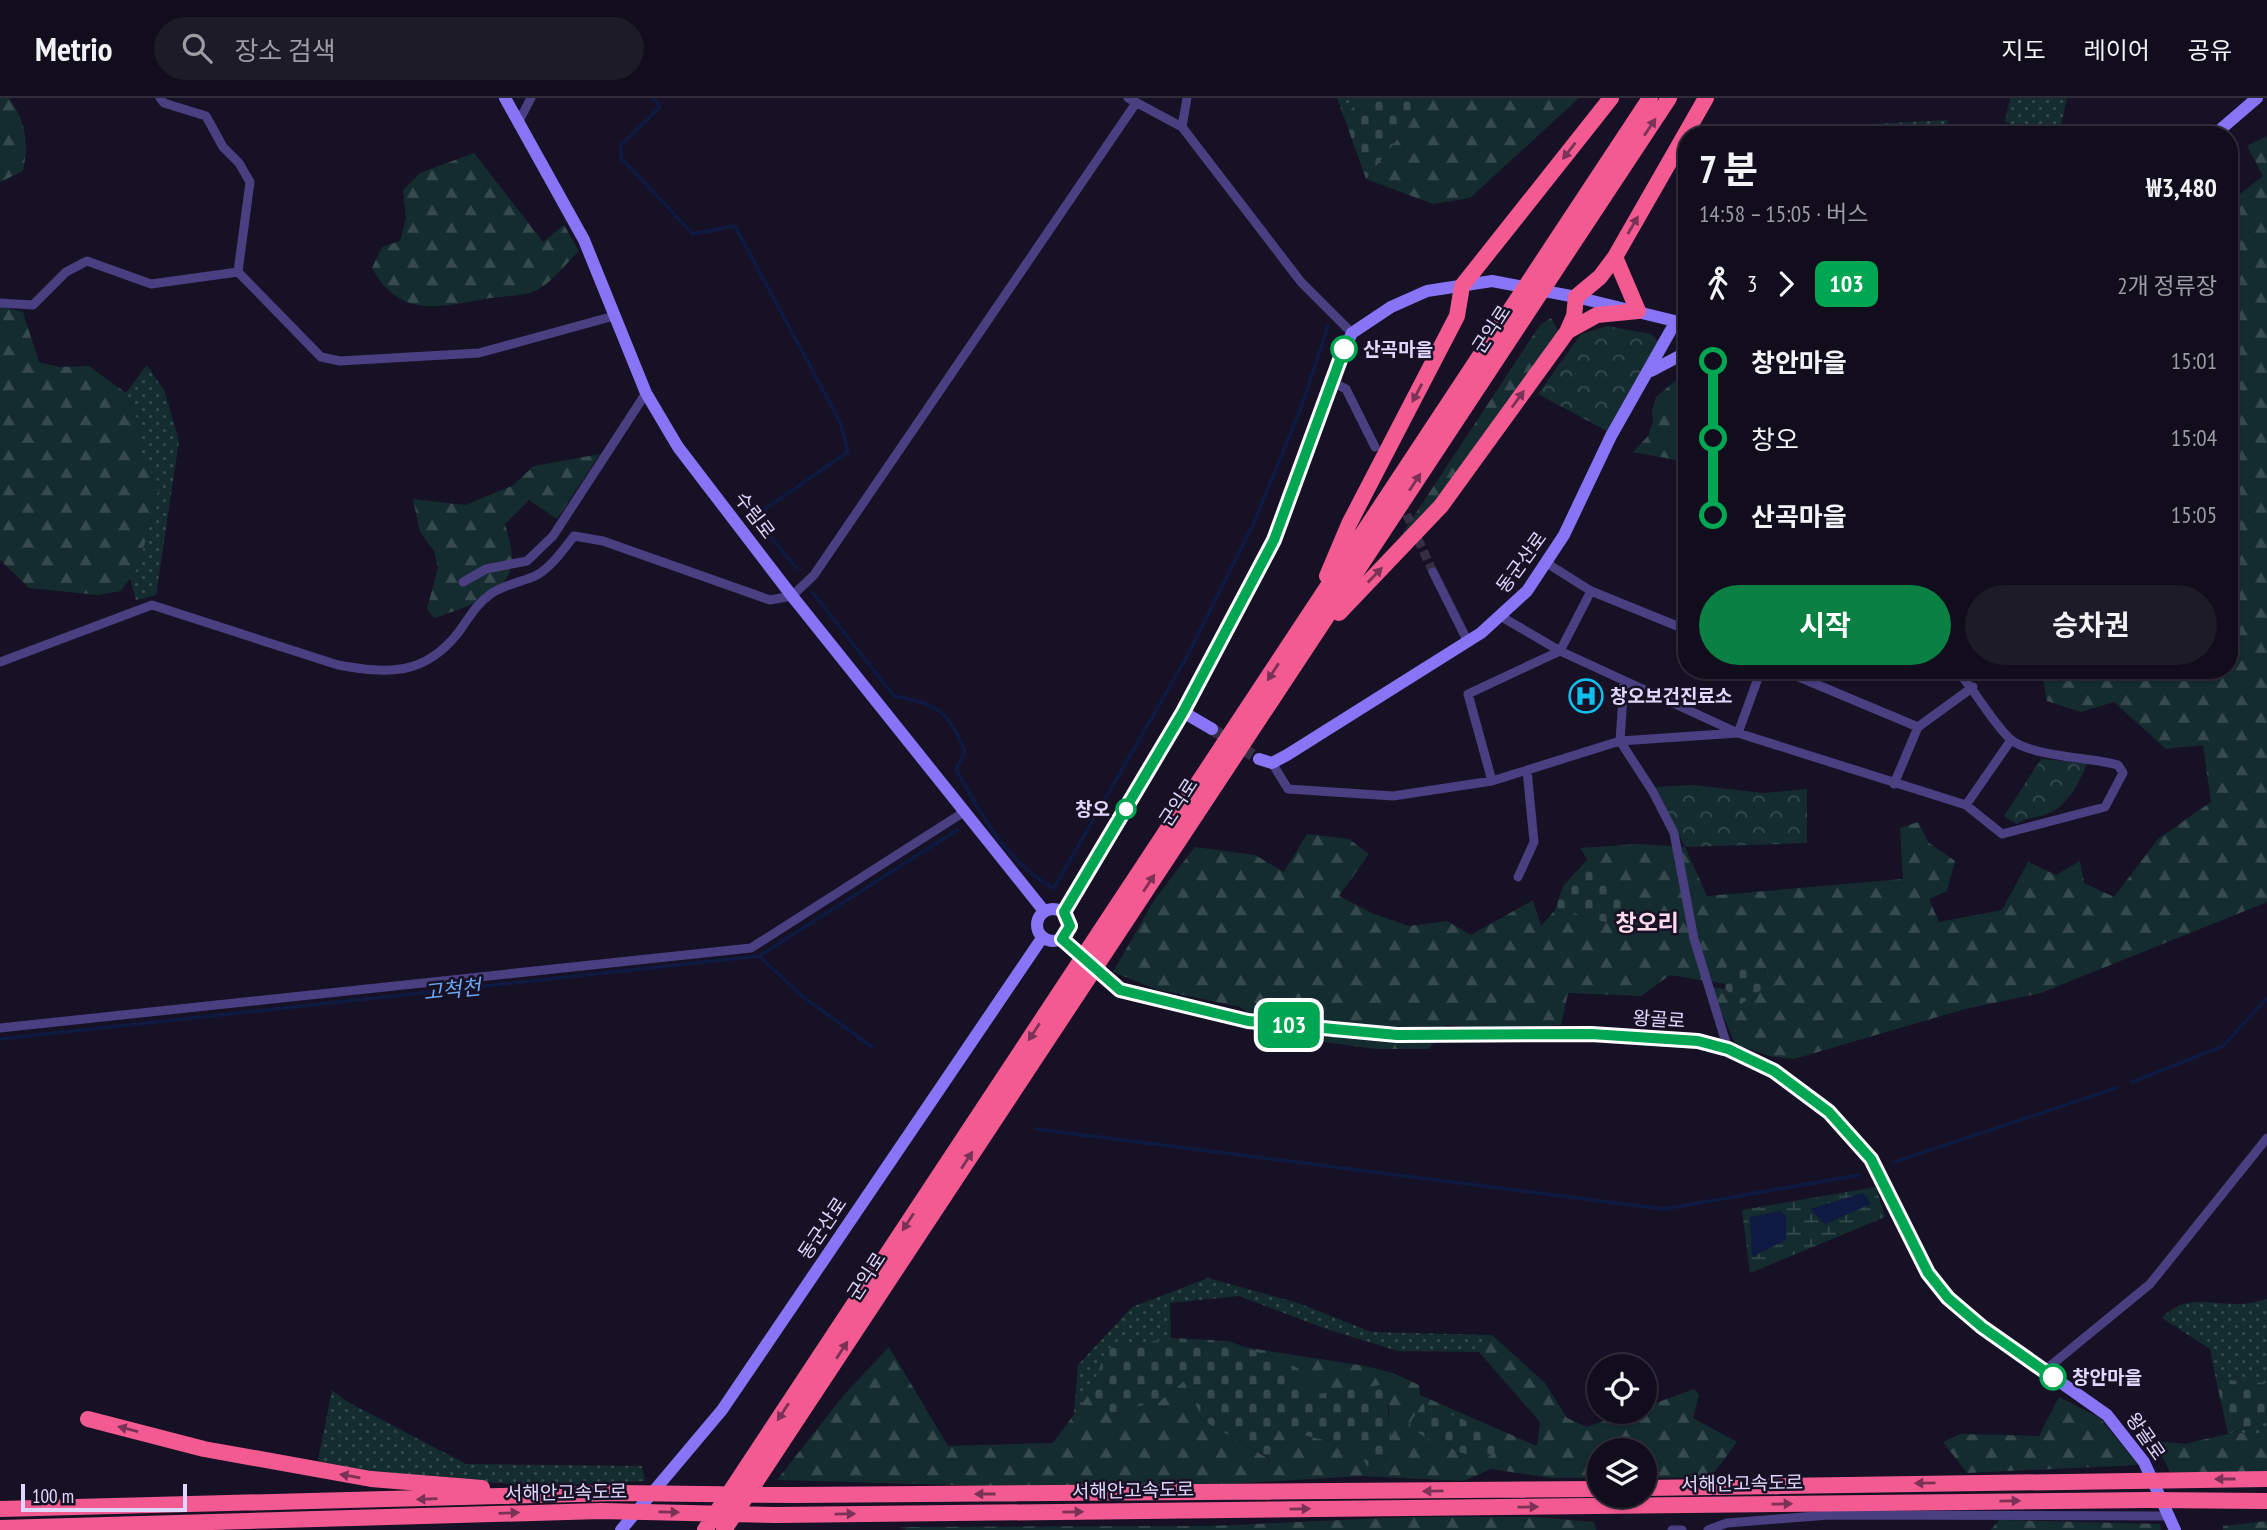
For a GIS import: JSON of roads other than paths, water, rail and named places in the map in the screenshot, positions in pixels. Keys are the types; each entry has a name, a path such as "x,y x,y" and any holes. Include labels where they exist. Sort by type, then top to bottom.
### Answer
{"highway":[{"path":"1310,615 1349,524 1457,316 1462,286 1611,98"},
{"name":"군익로","path":"1105,936 1311,642 1550,263 1650,98"},
{"name":"군익로","path":"1550,263 1669,98"},
{"path":"1690,126 1706,98"},
{"path":"1311,642 1441,506 1567,332 1574,316 1576,297 1600,277 1615,257 1678,147"},
{"path":"1567,332 1597,315 1638,312 1615,257"},
{"name":"군익로","path":"724,1530 1310,615 1522,306"},
{"name":"군익로","path":"705,1530 1077,979"},
{"path":"88,1419 204,1449 371,1479 565,1495"},
{"name":"서해안고속도로","path":"1657,1488 2267,1479"},
{"name":"서해안고속도로","path":"0,1509 618,1493 793,1495 1587,1489"},
{"name":"서해안고속도로","path":"0,1528 601,1511 777,1515 2149,1500 2267,1501"}],"street":[{"path":"160,98 164,103 206,116 223,146 239,163 250,182 238,272"},
{"name":"수림로","path":"505,98 584,240 646,393 678,447 792,596 1044,911"},
{"path":"519,121 531,98"},
{"path":"1182,127 1187,98"},
{"path":"2224,126 2257,98"},
{"path":"0,662 152,606 338,665 368,671 406,668 428,663 458,632 470,612 494,592 539,574 573,536 603,541 771,600 792,596 814,575 1132,100 1182,127 1301,282 1352,333"},
{"path":"0,303 33,305 66,272 87,261 151,284 238,272"},
{"path":"238,272 321,357 340,361 479,353 614,316"},
{"path":"1064,912 1183,712 1274,540 1324,408 1330,381 1352,333 1391,307 1427,291 1492,281 1576,297 1678,321"},
{"name":"동군산로","path":"1266,761 1468,642 1502,617 1527,591 1564,535 1611,436 1678,327"},
{"path":"1648,373 1678,357"},
{"path":"1330,381 1346,389 1375,447"},
{"path":"463,582 486,569 527,561 553,536 646,393"},
{"path":"527,561 539,574"},
{"path":"1545,562 1591,591 1678,626"},
{"path":"1433,572 1468,642"},
{"path":"1492,781 1468,694 1560,651 1591,591"},
{"path":"1502,617 1560,651 1738,733 1966,805 2002,834 2105,807 2123,773 2118,765 2048,754 2011,740 1965,679"},
{"path":"1738,733 1758,679"},
{"path":"1803,679 1918,727"},
{"path":"1624,681 1620,741 1653,792 1674,832 1693,939 1728,1049"},
{"path":"1894,784 1918,727 1973,687"},
{"path":"1183,712 1212,729"},
{"path":"1266,761 1287,789 1392,796 1492,781 1620,741 1738,733"},
{"path":"1966,805 2011,740"},
{"path":"1518,877 1534,842 1527,771"},
{"path":"0,1028 751,948 964,813"},
{"path":"1054,908 1064,912 1070,926 1062,939 1052,942 1042,938 1037,924 1044,911 1054,908"},
{"name":"동군산로","path":"621,1530 722,1410 1042,938"},
{"name":"왕골로","path":"1062,939 1120,990 1248,1021 1397,1035 1591,1034 1698,1041 1728,1049 1774,1071 1829,1112 1871,1159 1928,1273 1948,1298 1982,1327 2107,1415 2144,1462 2175,1530"},
{"path":"2045,1371 2150,1284 2267,1138"},
{"path":"1708,1530 1727,1523 1829,1515 2169,1516"},
{"path":"1672,1530 1682,1530"}],"water":[{"path":"1863,1193 1871,1204 1825,1224 1810,1209"},
{"path":"1780,1211 1786,1217 1786,1240 1752,1257 1750,1217"}],"waterway":[{"path":"653,98 660,107 621,145 621,158 693,234 735,226 840,422 848,452 765,509 766,531 796,568"},
{"path":"813,593 894,696 931,706 946,718 965,752 956,769 985,820 1023,866 1054,888 1185,660 1253,525 1301,408 1328,326"},
{"path":"759,956 957,830"},
{"name":"고척천","path":"0,1039 759,956 802,996 872,1047"},
{"path":"2132,1082 2223,1046 2267,998"},
{"path":"1894,1162 2116,1088"},
{"path":"1036,1129 1664,1209 1859,1175"}],"tunnel":[{"path":"1401,502 1433,572"},
{"path":"1212,729 1259,759"}],"place":[{"name":"산곡마을","path":"1344,349"},
{"name":"창오보건진료소","path":"1586,696"},
{"name":"창오","path":"1126,809"},
{"name":"창안마을","path":"2053,1377"}],"district":[{"name":"창오리","path":"1647,923"}]}
